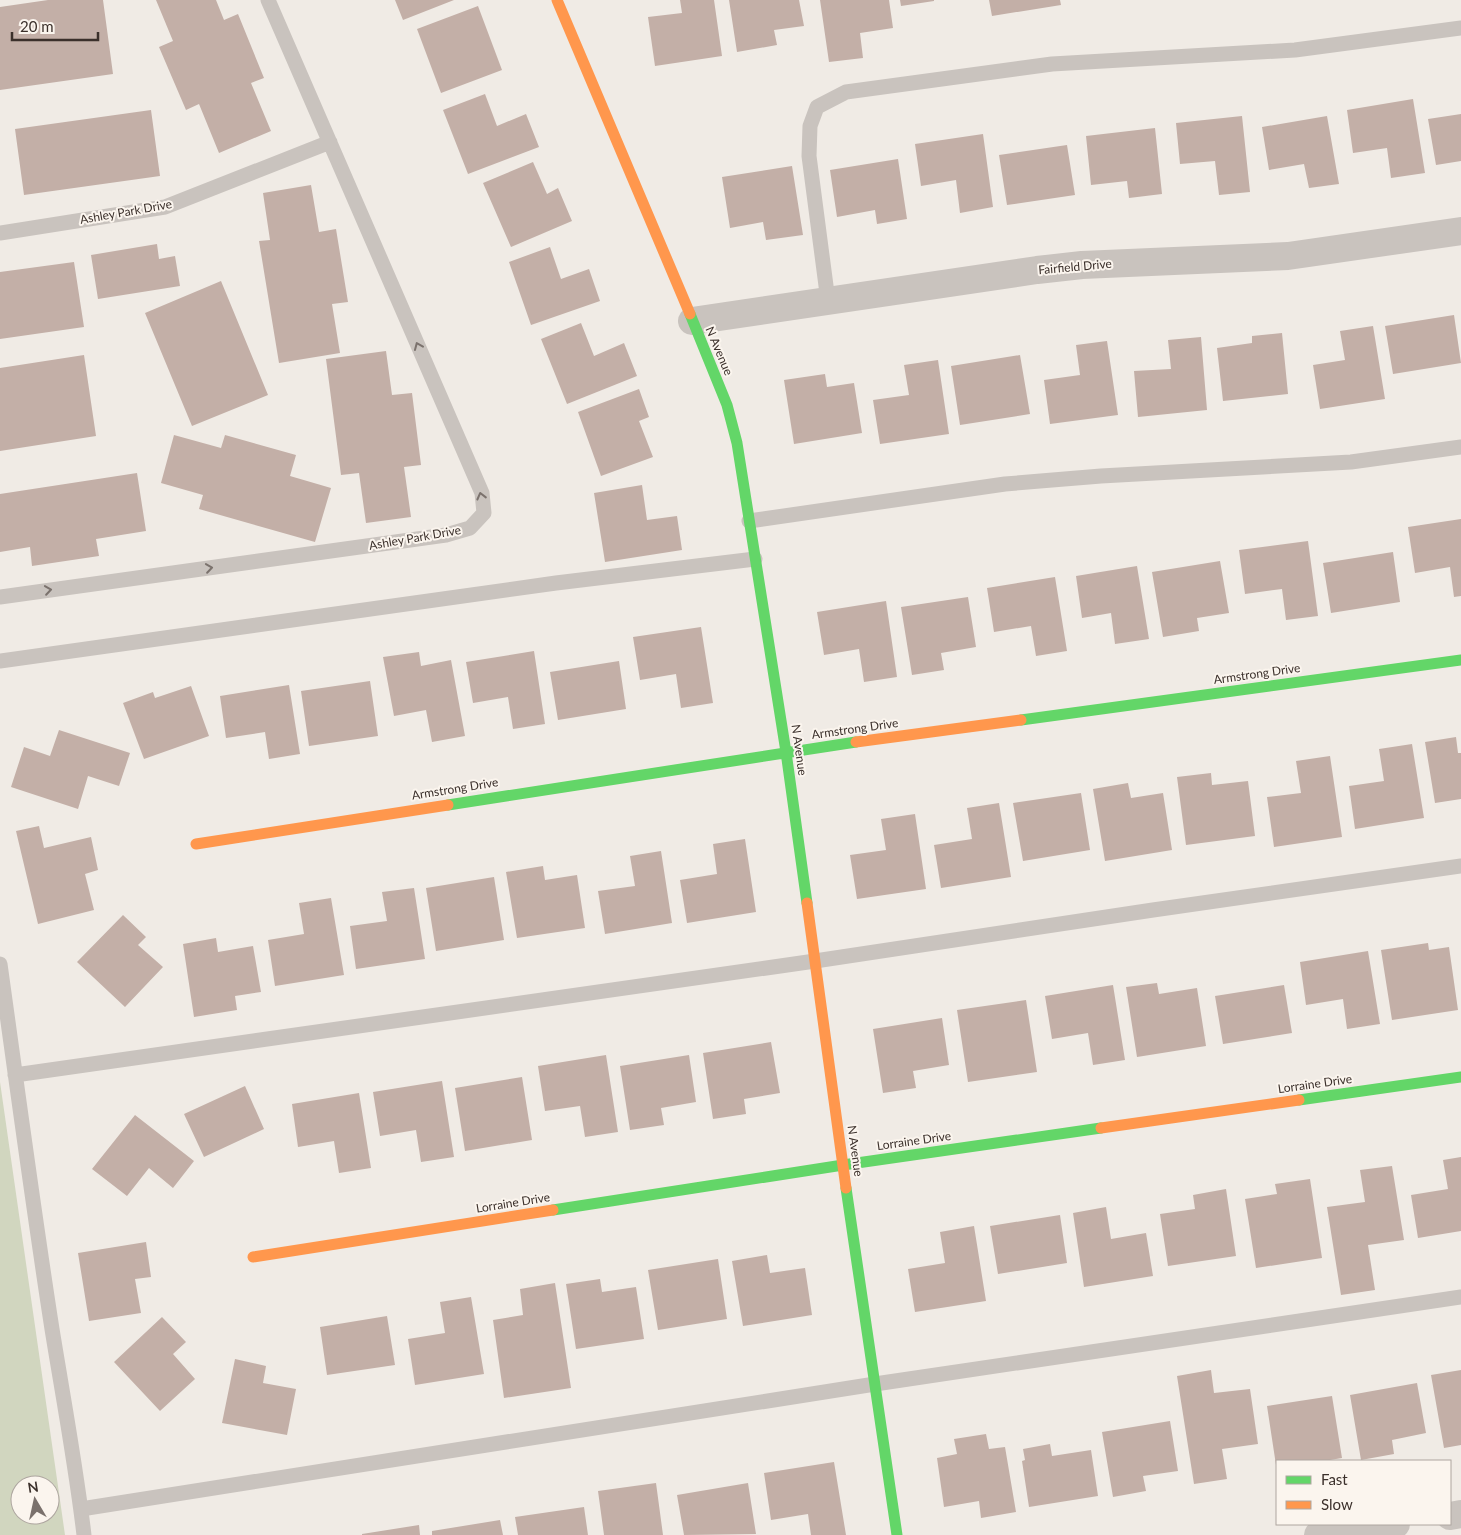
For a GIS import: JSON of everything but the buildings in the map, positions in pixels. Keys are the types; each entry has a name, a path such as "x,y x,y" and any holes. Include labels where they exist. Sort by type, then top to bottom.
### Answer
{"street":[{"name":"N Avenue","path":"557,0 727,405 737,443 786,752 843,1166 897,1535"},
{"name":"Fairfield Drive","path":"692,321 1082,265 1288,256 1461,232"},
{"name":"Armstrong Drive","path":"196,844 786,752 1461,660"},
{"name":"Lorraine Drive","path":"253,1257 843,1166 1461,1077"},
{"path":"1318,1535 1389,1525"}],"lane":[{"name":"Ashley Park Drive","path":"0,597 446,535 470,528 484,513 482,493 268,0"},
{"path":"828,300 809,156 810,126 817,106 846,92 1052,64 1295,50 1461,28"},
{"name":"Ashley Park Drive","path":"0,233 165,207 330,142"},
{"path":"749,521 1005,484 1101,476 1351,462 1461,447"},
{"path":"0,661 546,585 755,559"},
{"path":"15,1075 815,961 1461,866"},
{"path":"0,964 52,1330 84,1535"},
{"path":"81,1509 875,1384 1461,1297"}],"green space":[{"path":"0,1082 56,1475 10,1475 10,1525 60,1525 60,1500 65,1535 0,1535"}],"traffic: fast":[{"path":"690,314 727,405 737,443 786,752 807,903"},
{"path":"1021,720 1461,660"},
{"path":"448,805 856,742"},
{"path":"1299,1100 1461,1077"},
{"path":"553,1210 843,1165 1101,1128"},
{"path":"846,1188 897,1535"}],"traffic: slow":[{"path":"557,0 690,314"},
{"path":"856,742 1021,720"},
{"path":"196,844 448,805"},
{"path":"807,903 846,1188"},
{"path":"1101,1128 1299,1100"},
{"path":"253,1257 553,1210"}]}
